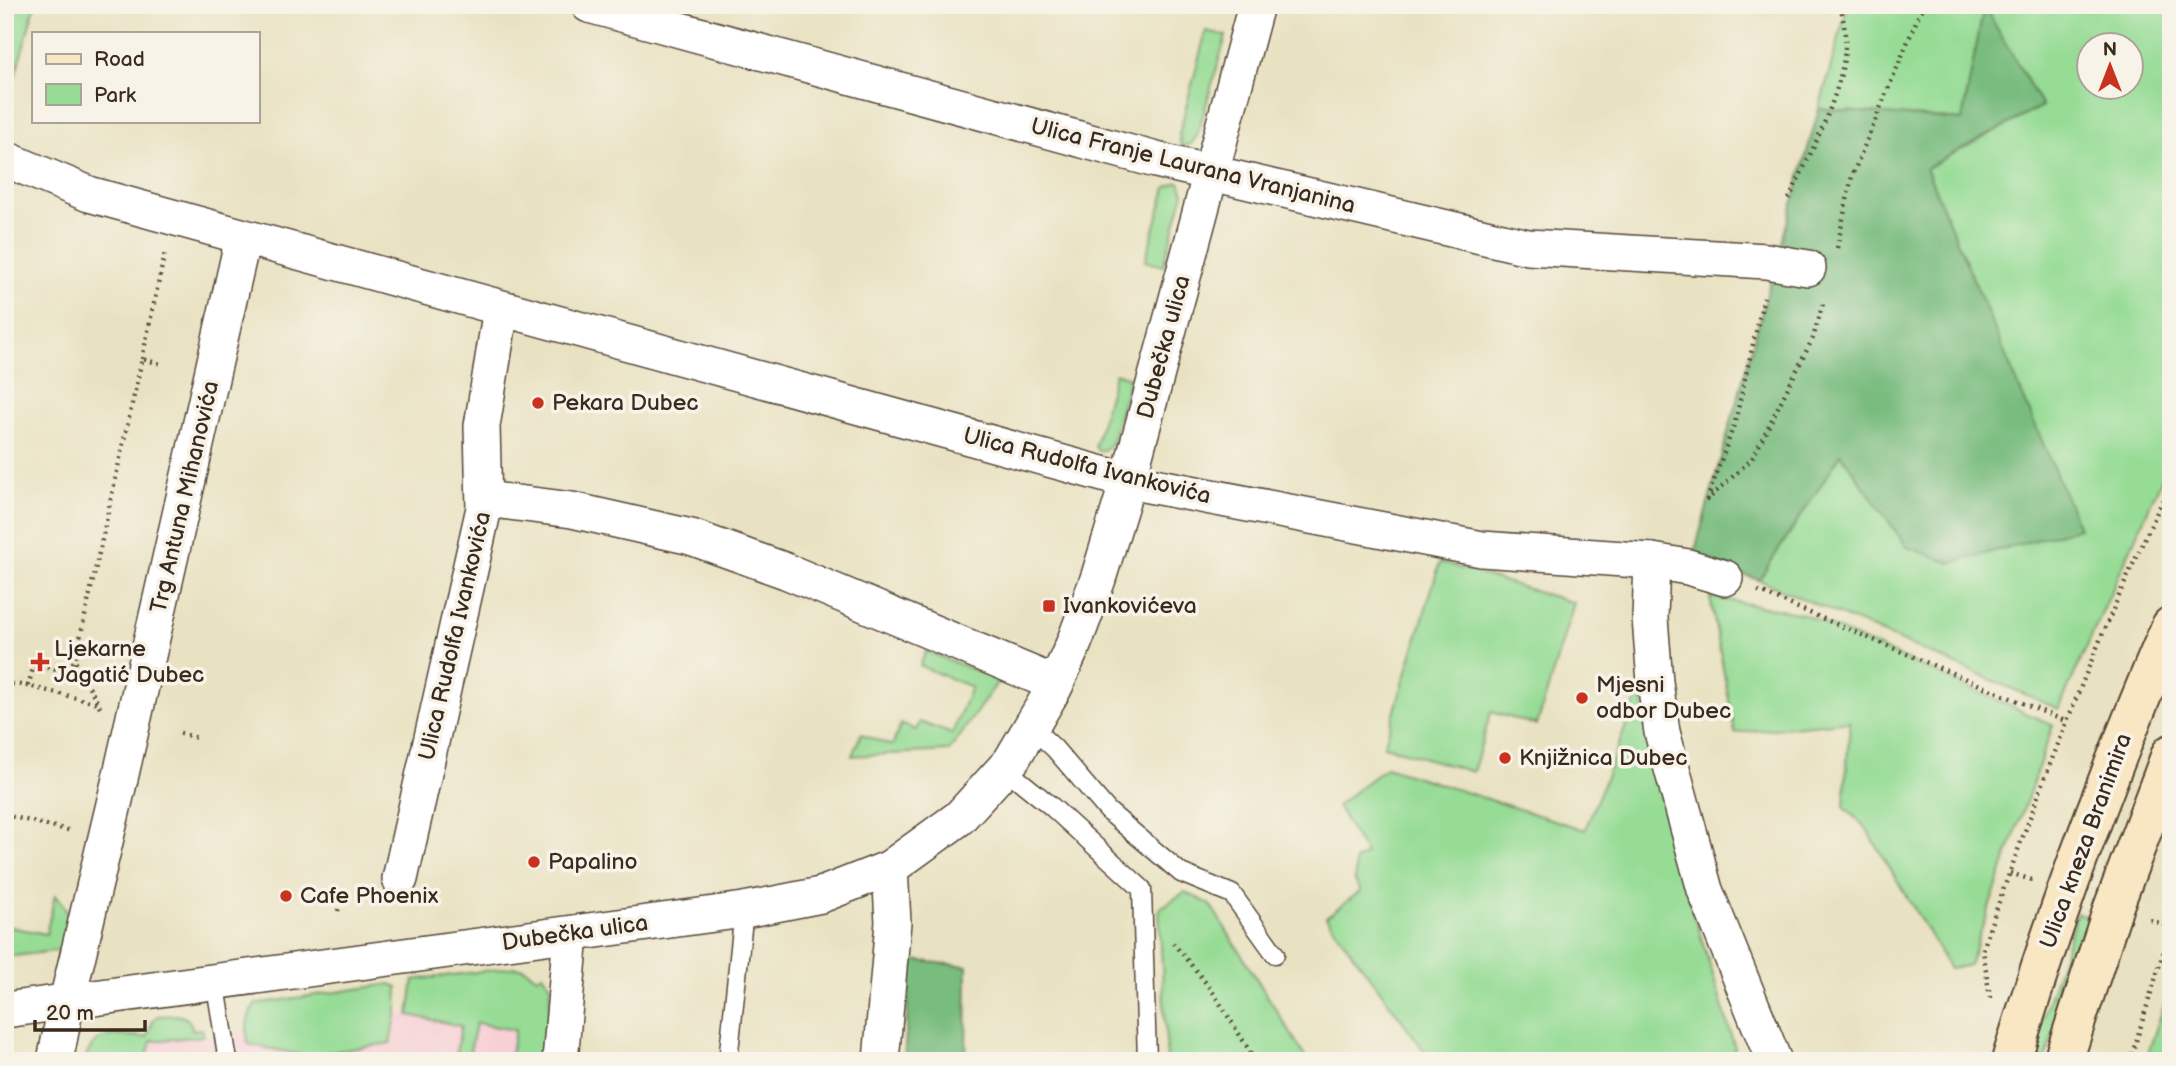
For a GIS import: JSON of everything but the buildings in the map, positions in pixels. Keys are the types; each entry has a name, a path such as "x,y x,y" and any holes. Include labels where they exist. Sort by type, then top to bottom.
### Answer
{"street":[{"name":"Ulica Franje Laurana Vranjanina","path":"589,5 1211,174 1528,247 1773,262 1808,268"},
{"name":"Dubečka ulica","path":"5,1010 744,910 821,895 890,868 959,818 1004,768 1031,727 1056,684 1098,579 1128,481 1256,5"},
{"name":"Ulica Rudolfa Ivankovića","path":"5,164 10,161 89,194 243,238 1128,481 1482,549 1652,561 1688,567 1725,578"},
{"name":"Trg Antuna Mihanovića","path":"55,1061 243,238"},
{"name":"Ulica Rudolfa Ivankovića","path":"400,879 485,499 482,426 501,309"},
{"path":"485,499 572,510 691,537 786,570 1056,684"},
{"path":"1652,561 1650,618 1662,732 1705,890 1774,1061"},
{"name":"Ulica kneza Branimira","path":"2011,1061 2043,958 2078,860 2128,727 2171,626"},
{"path":"2063,1061 2113,908 2171,754"},
{"path":"881,1061 893,922 890,868"},
{"path":"560,1061 571,934"}],"lane":[{"path":"1031,727 1054,748 1108,811 1181,873 1233,894 1275,954"},
{"path":"1004,768 1051,806 1142,889 1147,1061"},
{"path":"728,1061 744,910"},
{"path":"215,980 228,1061"}],"path":[{"path":"1789,199 1821,132 1841,74 1846,39 1840,5"},
{"path":"5,683 98,703 75,661 165,251"},
{"path":"1706,501 1735,422 1773,262"},
{"path":"142,359 161,363"},
{"path":"1983,950 2066,721 2171,483"},
{"path":"1725,578 2066,721"},
{"path":"28,686 34,665 61,671 75,661"},
{"path":"180,733 197,738"},
{"path":"5,815 106,839"},
{"path":"338,911 341,900"},
{"path":"2130,1061 2171,928 2152,920"},
{"path":"1143,924 1171,941 1211,989 1256,1061"}],"shaded area":[{"path":"397,1012 461,1026 469,1055 476,1023 515,1030 510,1061 146,1061 151,1041 246,1032 249,1044 306,1056 390,1043"}],"green space":[{"path":"5,5 35,5 5,113"},
{"path":"1848,5 2171,5 2171,458 2059,709 1759,580 1841,454 1907,547 1951,563 2078,528 1926,168 2042,106 1984,7 1962,120 1819,109"},
{"path":"1984,6 2042,106 1926,168 2079,528 1951,563 1907,547 1841,454 1759,580 1693,557 1819,109 1962,120"},
{"path":"1206,31 1226,36 1197,136 1191,144 1181,146 1179,134"},
{"path":"1180,182 1184,193 1163,266 1145,261 1166,188"},
{"path":"1115,373 1130,378 1111,444 1098,451 1095,446"},
{"path":"1440,562 1574,603 1537,725 1491,712 1473,772 1384,746"},
{"path":"1710,597 1803,614 2053,725 1969,965 1950,969 1866,828 1844,807 1850,721 1735,733"},
{"path":"926,651 999,680 949,751 852,756 861,734 892,746 901,724 916,730 920,722 952,734 971,687 920,666"},
{"path":"1640,690 1668,828 1735,1048 1729,1061 1432,1061 1326,917 1361,891 1355,881 1355,861 1366,854 1337,806 1386,767 1585,830"},
{"path":"1185,892 1210,904 1308,1061 1167,1061 1159,909"},
{"path":"55,895 71,921 62,950 5,957 5,926 46,934"},
{"path":"2077,913 2090,917 2045,1061 2029,1061"},
{"path":"911,960 967,966 966,1061 904,1061"},
{"path":"524,968 537,977 542,974 551,985 545,1052 538,1061 510,1061 515,1030 476,1023 469,1056 456,1053 461,1026 409,1015 414,980"},
{"path":"390,984 398,987 397,1012 390,1043 306,1056 248,1044 250,1013 256,1004"},
{"path":"2171,985 2171,1060 2147,1056"},
{"path":"177,1015 188,1020 193,1030 202,1029 203,1036 151,1041 146,1061 84,1061 89,1050 102,1038 117,1035 147,1037 157,1016"}],"place":[{"name":"Pekara Dubec","path":"538,403"},
{"name":"Ivankovićeva","path":"1049,606"},
{"name":"Ljekarne Jagatić Dubec","path":"40,662"},
{"name":"Mjesni odbor Dubec","path":"1582,698"},
{"name":"Knjižnica Dubec","path":"1505,758"},
{"name":"Papalino","path":"534,862"},
{"name":"Cafe Phoenix","path":"286,896"}]}
